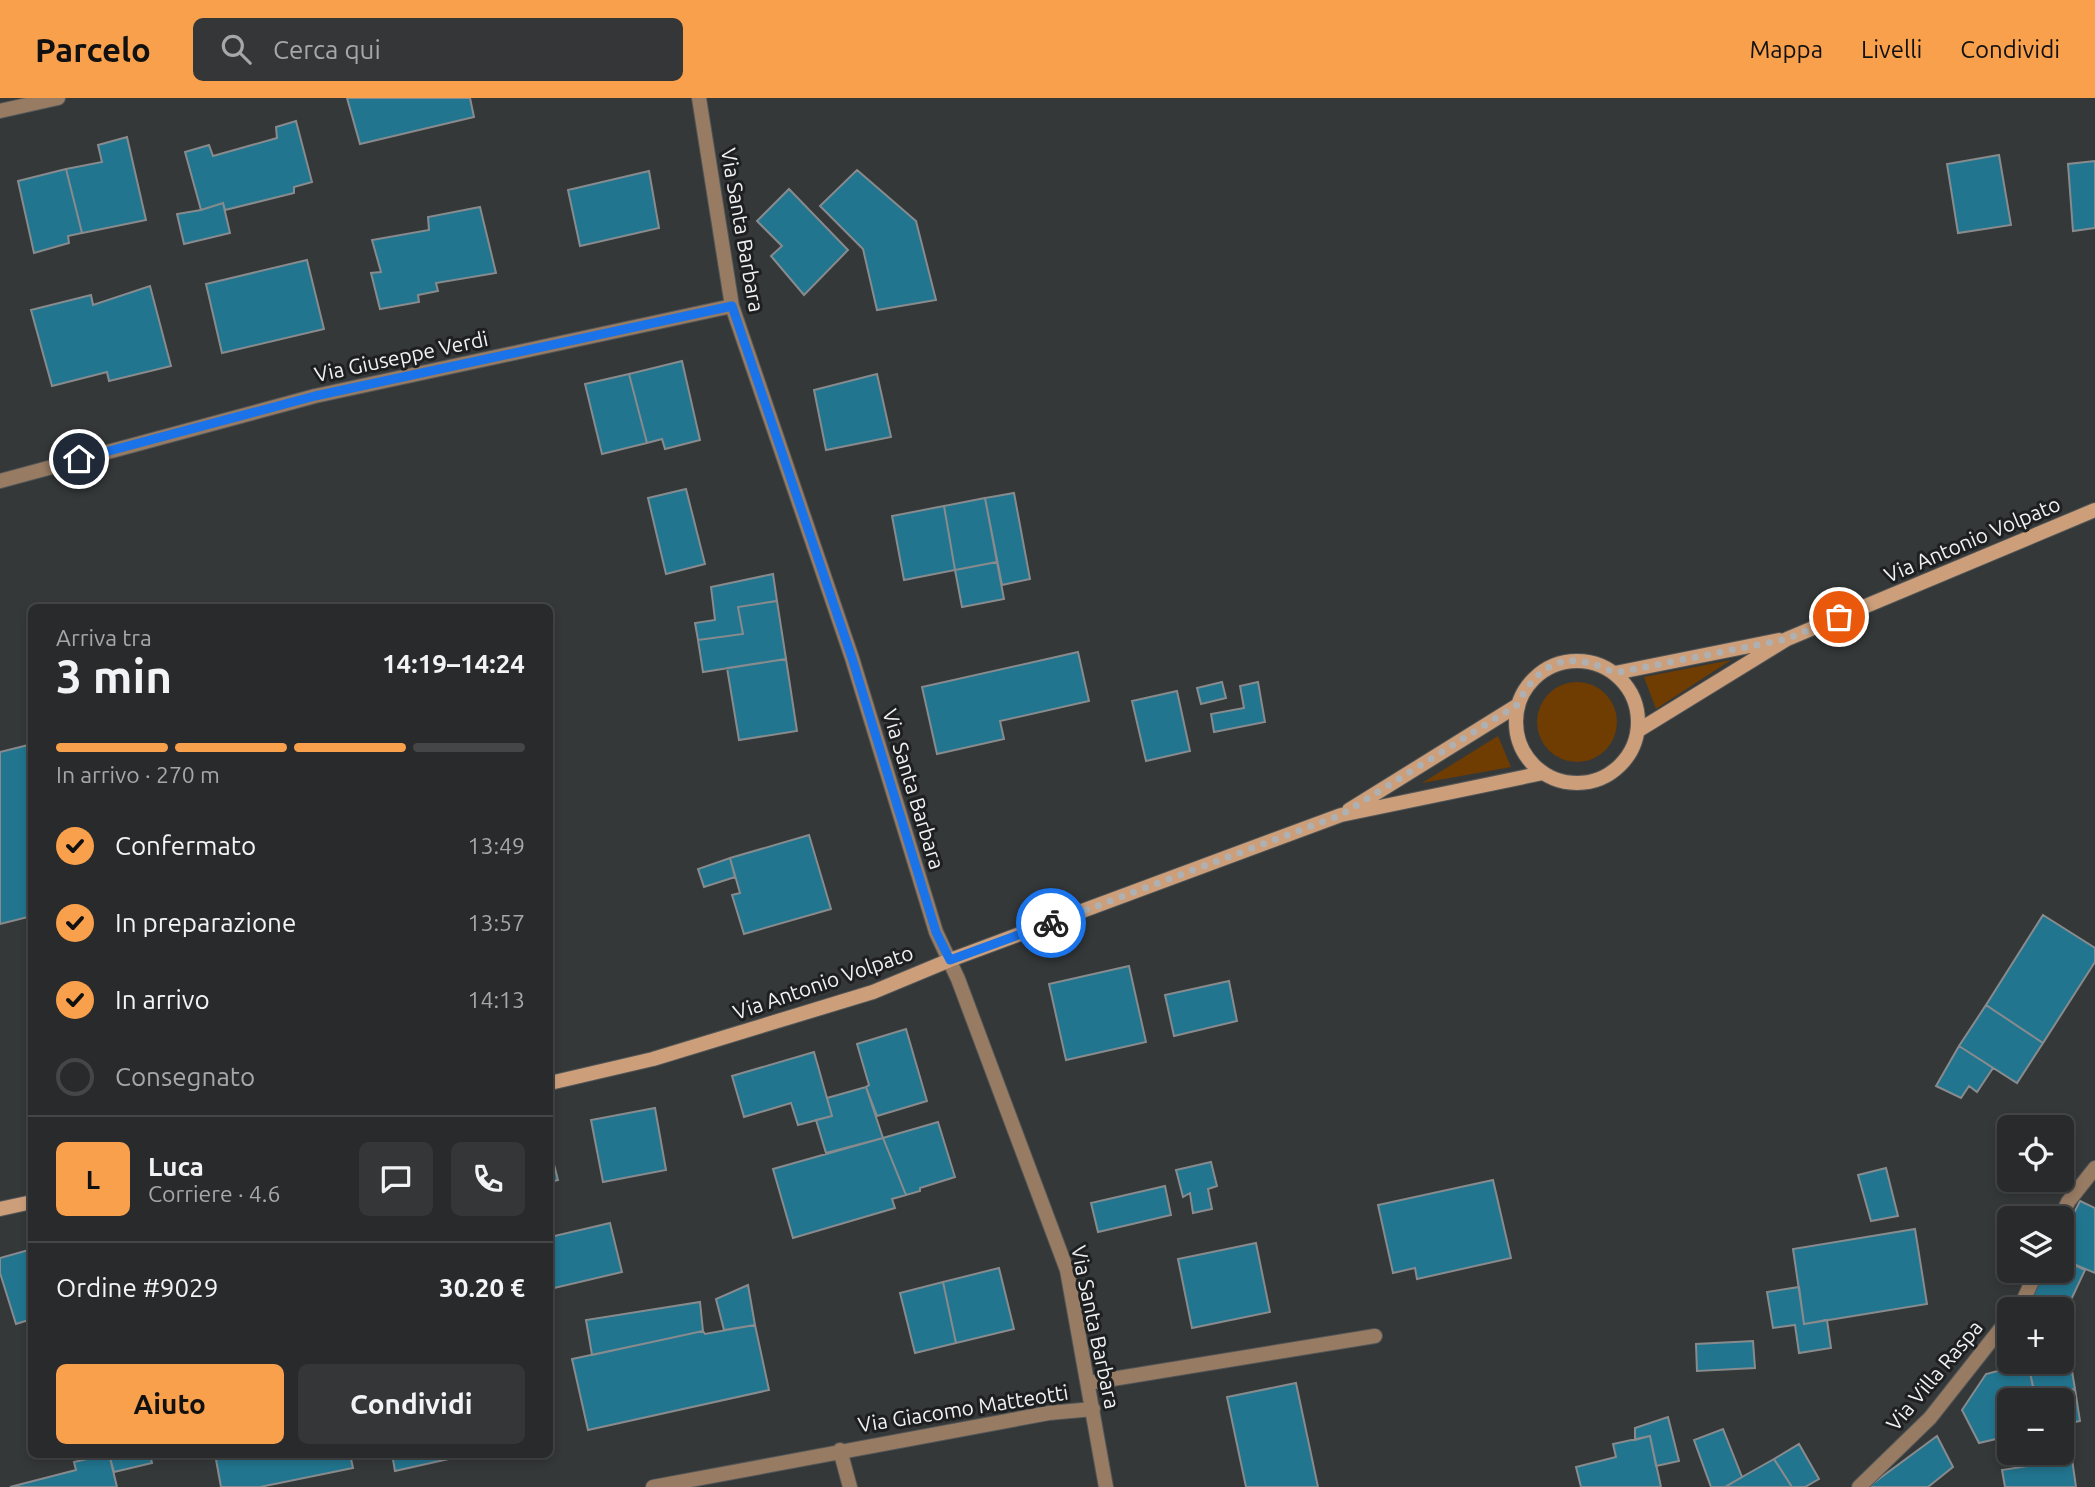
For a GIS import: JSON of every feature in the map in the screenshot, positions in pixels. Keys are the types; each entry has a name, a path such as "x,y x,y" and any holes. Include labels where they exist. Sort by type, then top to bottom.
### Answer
{"street":[{"path":"0,111 58,98"},
{"name":"Via Santa Barbara","path":"699,98 732,306 852,658 936,932 950,960 1067,1270 1106,1487"},
{"name":"Via Giuseppe Verdi","path":"0,481 315,396 732,306"},
{"name":"Via Antonio Volpato","path":"1639,730 1787,639 2095,510"},
{"name":"Via Antonio Volpato","path":"1615,673 1787,639"},
{"path":"1570,660 1594,662 1615,673 1630,689 1638,709 1639,730 1632,750 1620,767 1602,778 1582,783 1562,782 1543,773 1528,760 1519,743 1516,724 1517,705 1529,684 1547,668 1570,660"},
{"name":"Via Antonio Volpato","path":"1341,815 1517,705"},
{"name":"Via Antonio Volpato","path":"553,1082 653,1059 873,992 950,960 1341,815 1543,773"},
{"path":"2066,1206 2095,1168"},
{"path":"0,1209 28,1203"},
{"name":"Via Villa Raspa","path":"1859,1487 1930,1418 1997,1333"},
{"path":"1088,1383 1375,1336"},
{"name":"Via Giacomo Matteotti","path":"653,1487 840,1450 1049,1413 1093,1409"},
{"name":"Via Giacomo Matteotti","path":"840,1450 850,1487"}],"shaded area":[{"path":"1731,660 1656,709 1644,677"},
{"path":"1577,682 1592,685 1605,694 1614,707 1617,722 1614,737 1605,750 1592,759 1577,762 1562,759 1549,750 1540,737 1537,722 1540,707 1549,694 1562,685"},
{"path":"1498,736 1511,767 1422,783"}],"building":[{"path":"347,98 470,98 474,117 360,144"},
{"path":"296,121 312,182 294,187 294,193 225,210 223,203 201,210 185,152 209,145 213,156 277,138 276,127"},
{"path":"127,137 146,220 82,233 66,169 102,162 98,145"},
{"path":"1999,155 2011,225 1958,233 1947,164"},
{"path":"2095,161 2095,228 2073,231 2068,164"},
{"path":"66,169 82,233 68,236 69,243 34,253 18,181"},
{"path":"857,170 916,221 936,300 877,310 863,249 820,206"},
{"path":"649,171 659,228 580,246 568,190"},
{"path":"789,189 848,250 804,295 771,256 782,246 757,221"},
{"path":"223,203 230,233 184,244 177,214"},
{"path":"480,207 496,273 436,283 438,291 418,295 419,302 380,309 371,273 381,272 372,240 429,230 428,217"},
{"path":"307,260 324,329 222,353 206,284"},
{"path":"150,286 171,366 109,381 107,372 52,386 31,310 91,295 93,305"},
{"path":"682,361 700,440 665,449 662,439 647,443 629,374"},
{"path":"629,374 647,443 602,454 585,384"},
{"path":"877,374 891,437 826,450 814,390"},
{"path":"686,489 705,564 666,574 648,498"},
{"path":"1014,493 1030,579 1002,585 985,498"},
{"path":"985,498 997,562 955,570 944,506"},
{"path":"944,506 955,570 904,580 892,516"},
{"path":"997,562 1004,599 962,607 955,570"},
{"path":"773,574 777,601 738,607 743,634 698,640 695,623 715,620 711,587"},
{"path":"777,601 786,659 703,672 698,640 743,634 738,607"},
{"path":"1078,652 1089,701 1000,721 1004,739 937,754 922,687"},
{"path":"786,659 797,731 739,740 727,668"},
{"path":"1222,682 1226,698 1201,704 1197,688"},
{"path":"1258,682 1265,722 1214,732 1211,714 1244,708 1240,686"},
{"path":"1177,691 1190,751 1146,761 1132,701"},
{"path":"28,745 28,917 0,924 0,752"},
{"path":"809,835 831,909 744,934 732,895 740,893 730,858"},
{"path":"730,858 735,877 704,887 698,869"},
{"path":"2043,915 2095,948 2095,962 2043,1043 1986,1005"},
{"path":"1129,966 1146,1042 1066,1060 1049,984"},
{"path":"1229,981 1237,1021 1174,1036 1165,995"},
{"path":"1986,1005 2043,1043 2017,1083 1959,1046"},
{"path":"906,1029 927,1101 877,1116 866,1087 869,1085 857,1044"},
{"path":"1959,1046 1993,1068 1977,1092 1969,1086 1961,1098 1936,1086"},
{"path":"814,1052 832,1116 798,1125 791,1103 744,1117 732,1076"},
{"path":"866,1087 883,1138 826,1153 816,1120 832,1116 827,1098"},
{"path":"655,1108 666,1170 603,1182 591,1120"},
{"path":"938,1122 955,1177 906,1195 883,1138"},
{"path":"883,1138 906,1195 892,1199 895,1208 793,1238 773,1169"},
{"path":"553,1161 558,1180 553,1181"},
{"path":"1211,1162 1217,1186 1208,1189 1212,1209 1193,1213 1190,1193 1183,1197 1176,1170"},
{"path":"1886,1168 1898,1216 1871,1221 1858,1175"},
{"path":"1493,1180 1511,1258 1417,1279 1415,1268 1393,1273 1378,1205"},
{"path":"1165,1186 1171,1215 1098,1232 1091,1203"},
{"path":"2080,1201 2095,1208 2095,1273 2074,1264 2074,1213"},
{"path":"610,1223 622,1272 553,1288 553,1236"},
{"path":"1915,1229 1927,1304 1804,1324 1793,1249"},
{"path":"1256,1243 1270,1312 1192,1328 1178,1259"},
{"path":"28,1250 28,1320 16,1324 0,1273 0,1258"},
{"path":"2074,1265 2085,1270 2072,1297 2028,1297 2036,1283 2074,1283"},
{"path":"999,1268 1014,1329 956,1343 943,1282"},
{"path":"943,1282 956,1343 915,1353 900,1293"},
{"path":"748,1285 755,1325 724,1330 716,1299"},
{"path":"1799,1287 1804,1324 1827,1320 1831,1348 1799,1353 1795,1325 1773,1328 1767,1292"},
{"path":"700,1302 703,1331 592,1355 586,1320"},
{"path":"755,1325 769,1390 588,1430 572,1359 703,1331 705,1334"},
{"path":"1753,1341 1755,1368 1697,1371 1696,1344"},
{"path":"1997,1371 1997,1374 2030,1374 2033,1388 1997,1388 1997,1439 1979,1443 1962,1410 1986,1374"},
{"path":"2030,1374 2072,1374 2075,1389 2074,1388 2033,1388"},
{"path":"1296,1383 1318,1487 1246,1487 1227,1397"},
{"path":"2074,1389 2080,1421 2074,1422"},
{"path":"1668,1417 1679,1461 1656,1466 1650,1436 1635,1440 1635,1428"},
{"path":"1723,1429 1742,1477 1725,1487 1711,1487 1694,1440"},
{"path":"1650,1436 1661,1487 1581,1487 1576,1467 1616,1457 1613,1444"},
{"path":"1937,1436 1953,1467 1928,1487 1868,1487"},
{"path":"1799,1444 1819,1479 1805,1487 1792,1487 1774,1459"},
{"path":"110,1458 117,1487 10,1487 76,1470 74,1462"},
{"path":"110,1458 151,1458 152,1463 114,1472"},
{"path":"216,1458 351,1458 353,1468 260,1487 221,1487"},
{"path":"393,1458 453,1458 395,1471"},
{"path":"1774,1459 1792,1487 1725,1487 1742,1477"},
{"path":"2034,1465 2073,1465 2076,1487 2005,1487 2002,1470"}],"way so far":[{"path":"1051,923 1341,815 1517,705 1529,684 1547,668 1570,660 1594,662 1615,673 1787,639 1839,617"}],"route":[{"path":"79,459 315,396 732,306 852,658 936,932 950,960 1051,923"}]}
